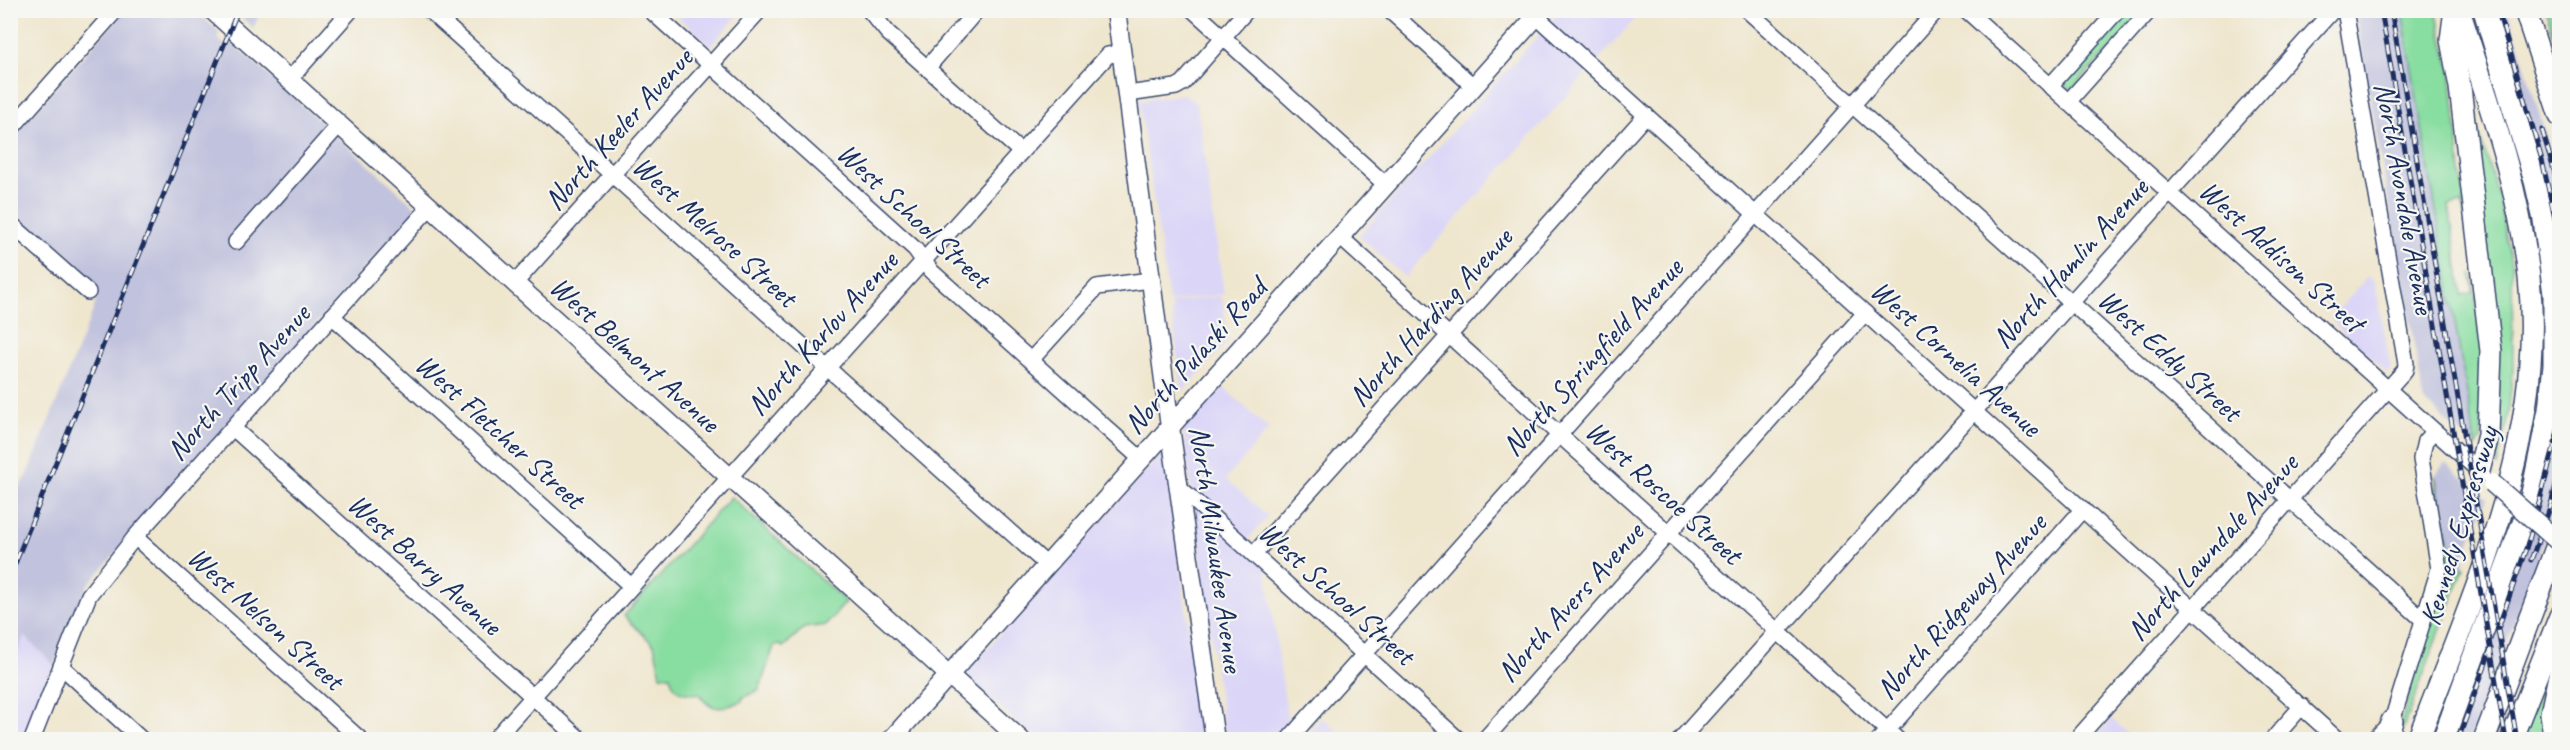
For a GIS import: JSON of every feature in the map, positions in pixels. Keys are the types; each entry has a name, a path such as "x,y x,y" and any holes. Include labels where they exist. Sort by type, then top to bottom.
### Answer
{"highway":[{"path":"2457,10 2451,40 2460,87 2491,351 2485,477"},
{"name":"Kennedy Expressway","path":"2418,740 2500,516 2522,432 2531,361 2530,297 2521,225 2501,146 2457,10"},
{"path":"2443,740 2530,502 2549,410 2554,365 2554,294 2544,220 2535,181 2484,10"},
{"path":"2525,10 2559,116"},
{"path":"2484,740 2559,537"},
{"path":"2511,740 2559,616"}],"main road":[{"name":"West Belmont Avenue","path":"212,10 1021,740"},
{"name":"North Milwaukee Avenue","path":"1116,10 1150,280 1215,740"},
{"name":"North Pulaski Road","path":"891,740 1539,14"},
{"name":"West Addison Street","path":"2485,477 2559,543"}],"street":[{"path":"10,130 116,10"},
{"path":"289,80 351,10"},
{"name":"West Melrose Street","path":"429,10 1047,565"},
{"name":"West School Street","path":"650,10 915,249 931,271 1141,459"},
{"name":"North Keeler Avenue","path":"515,283 760,10"},
{"path":"868,10 888,33 1021,152"},
{"path":"927,68 977,10"},
{"path":"1193,10 1386,185"},
{"path":"1128,94 1176,87 1183,83 1247,10"},
{"path":"1389,10 1474,87"},
{"name":"West Eddy Street","path":"1747,10 2422,619"},
{"name":"North Springfield Avenue","path":"1288,740 1937,10"},
{"name":"West Addison Street","path":"1966,10 2485,477"},
{"path":"2050,86 2118,10"},
{"path":"2068,102 2150,10"},
{"name":"North Hamlin Avenue","path":"1680,740 2333,10"},
{"name":"North Avondale Avenue","path":"2345,10 2406,364 2405,370 2388,390"},
{"name":"West Cornelia Avenue","path":"1539,14 1646,115 2338,740"},
{"name":"North Karlov Avenue","path":"494,740 1108,55 1122,53"},
{"name":"North Harding Avenue","path":"1254,554 1646,115"},
{"path":"236,242 339,125"},
{"name":"North Tripp Avenue","path":"32,740 89,595 135,537 430,207"},
{"path":"10,223 88,292"},
{"name":"West Roscoe Street","path":"1340,237 1777,631 1888,736"},
{"path":"1031,360 1097,287 1150,280"},
{"name":"North Avers Avenue","path":"1484,740 1865,313"},
{"name":"West Fletcher Street","path":"332,316 631,586"},
{"name":"North Lawndale Avenue","path":"2076,740 2388,390"},
{"name":"West Barry Avenue","path":"233,428 581,740"},
{"path":"2374,740 2389,730 2439,569 2421,459 2425,441 2434,431"},
{"name":"West School Street","path":"1179,488 1459,740"},
{"name":"North Ridgeway Avenue","path":"1888,736 2083,509"},
{"name":"West Nelson Street","path":"135,537 361,740"},
{"path":"2551,736 2548,713 2559,657"},
{"path":"61,666 142,740"},
{"path":"2272,740 2302,706"}],"shaded area":[{"path":"124,11 196,11 219,32 217,38 226,46 229,40 417,208 87,586 54,665 24,636 11,669 11,506 18,488 26,478 94,308 98,291 11,212 11,138"},
{"path":"235,11 261,11 253,28"},
{"path":"671,11 742,11 711,46"},
{"path":"1560,11 1642,11 1405,277 1359,236"},
{"path":"2355,11 2402,11 2477,442 2474,445 2424,401"},
{"path":"2493,11 2508,11 2559,177 2559,262"},
{"path":"1184,94 1197,105 1224,294 1169,302 1139,101"},
{"path":"2368,276 2375,282 2391,369 2387,373 2330,319"},
{"path":"1222,296 1228,341 1182,392 1171,303"},
{"path":"1223,387 1269,429 1226,479 1268,516 1244,544 1265,563 1290,735 1286,739 1225,739 1183,428"},
{"path":"2559,396 2559,486 2540,552 2470,739 2453,740"},
{"path":"1165,450 1203,739 1037,739 964,675"},
{"path":"2445,463 2487,498 2464,556 2464,568 2455,569 2435,476"},
{"path":"24,636 54,665 24,739 11,739 10,669"},
{"path":"1322,718 1346,739 1303,739"},
{"path":"2112,719 2134,739 2094,739"}],"green space":[{"path":"2123,11 2146,11 2073,88 2068,89 2063,82"},
{"path":"2402,11 2436,11 2451,69 2464,215 2462,203 2449,206 2462,295 2473,293 2472,273 2485,364 2481,439 2476,447"},
{"path":"2546,11 2559,11 2559,53"},
{"path":"2469,102 2499,198 2512,268 2513,370 2508,415 2497,466 2494,464 2497,416"},
{"path":"2435,476 2455,568 2464,568 2399,739 2396,740 2445,570 2436,509 2438,507"},
{"path":"731,497 846,602 826,625 804,628 783,647 778,644 774,646 759,690 742,698 742,701 718,708 708,704 699,694 680,691 674,686 670,676 661,675 654,645 624,616"},
{"path":"2553,651 2545,732 2535,739 2527,739 2525,726"}],"railway":[{"path":"10,576 238,10"},
{"path":"2381,10 2506,740"},
{"path":"2391,10 2517,740"},
{"path":"2498,10 2542,160 2560,241"},
{"path":"2542,130 2560,190"},
{"path":"2499,626 2529,540 2560,425"},
{"path":"2531,560 2550,508 2560,470"},
{"path":"2458,740 2491,649"}]}
